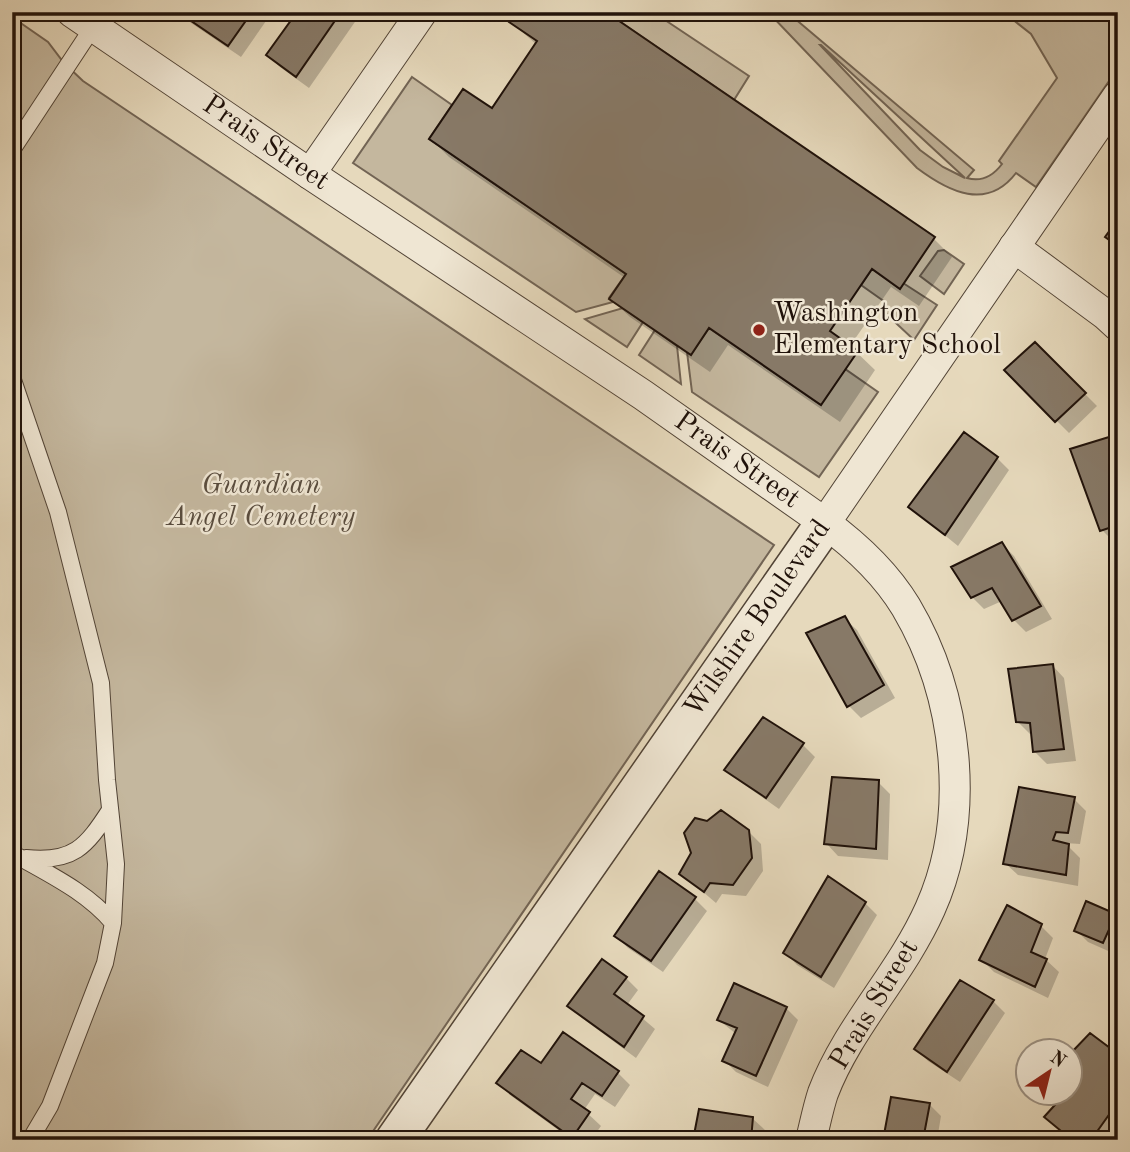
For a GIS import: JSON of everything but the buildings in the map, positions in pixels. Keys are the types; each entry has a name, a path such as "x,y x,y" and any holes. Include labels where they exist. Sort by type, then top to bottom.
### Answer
{"street":[{"path":"310,174 422,12"},
{"name":"Prais Street","path":"83,19 310,174 643,395 825,523 850,542 905,605 921,637 943,698 955,779 953,821 945,865 931,907 910,951 842,1055 824,1093 811,1140"},
{"name":"Wilshire Boulevard","path":"395,1140 825,523 1118,96"},
{"path":"1014,247 1118,326"}],"lane":[{"path":"12,150 83,19"},
{"path":"12,377 58,512 101,683 116,864 113,923 105,963 50,1107 30,1140"},
{"path":"16,855 50,861 72,853 92,838 110,810"},
{"path":"16,855 77,890 99,906 113,923"}],"green space":[{"path":"606,12 670,12 665,20 749,76 734,100"},
{"path":"768,12 787,12 974,170 967,178 977,179 991,175 1002,164 999,161 1057,78 1031,34 1007,15 982,19 970,12 1118,12 1118,68 1036,187 1016,173 1005,185 993,192 968,194 942,184 917,168","holes":["821,45 965,178 943,167 920,150"]},
{"name":"Guardian Angel Cemetery","path":"12,17 48,42 64,63 83,81 774,545 367,1140 12,1140"},
{"path":"412,77 452,105 429,139 626,274 609,298 613,302 576,312 353,163"},
{"path":"944,250 964,264 944,294 920,276 938,251"},
{"path":"872,269 899,288 903,283 937,305 914,340 881,309 885,302 861,285"},
{"path":"623,308 643,322 627,347 585,319"},
{"path":"709,328 820,404 845,369 878,392 819,477 692,392 687,352 691,354"},
{"path":"655,330 677,346 681,384 639,355"}],"place":[{"name":"Washington Elementary School","path":"759,330"}]}
